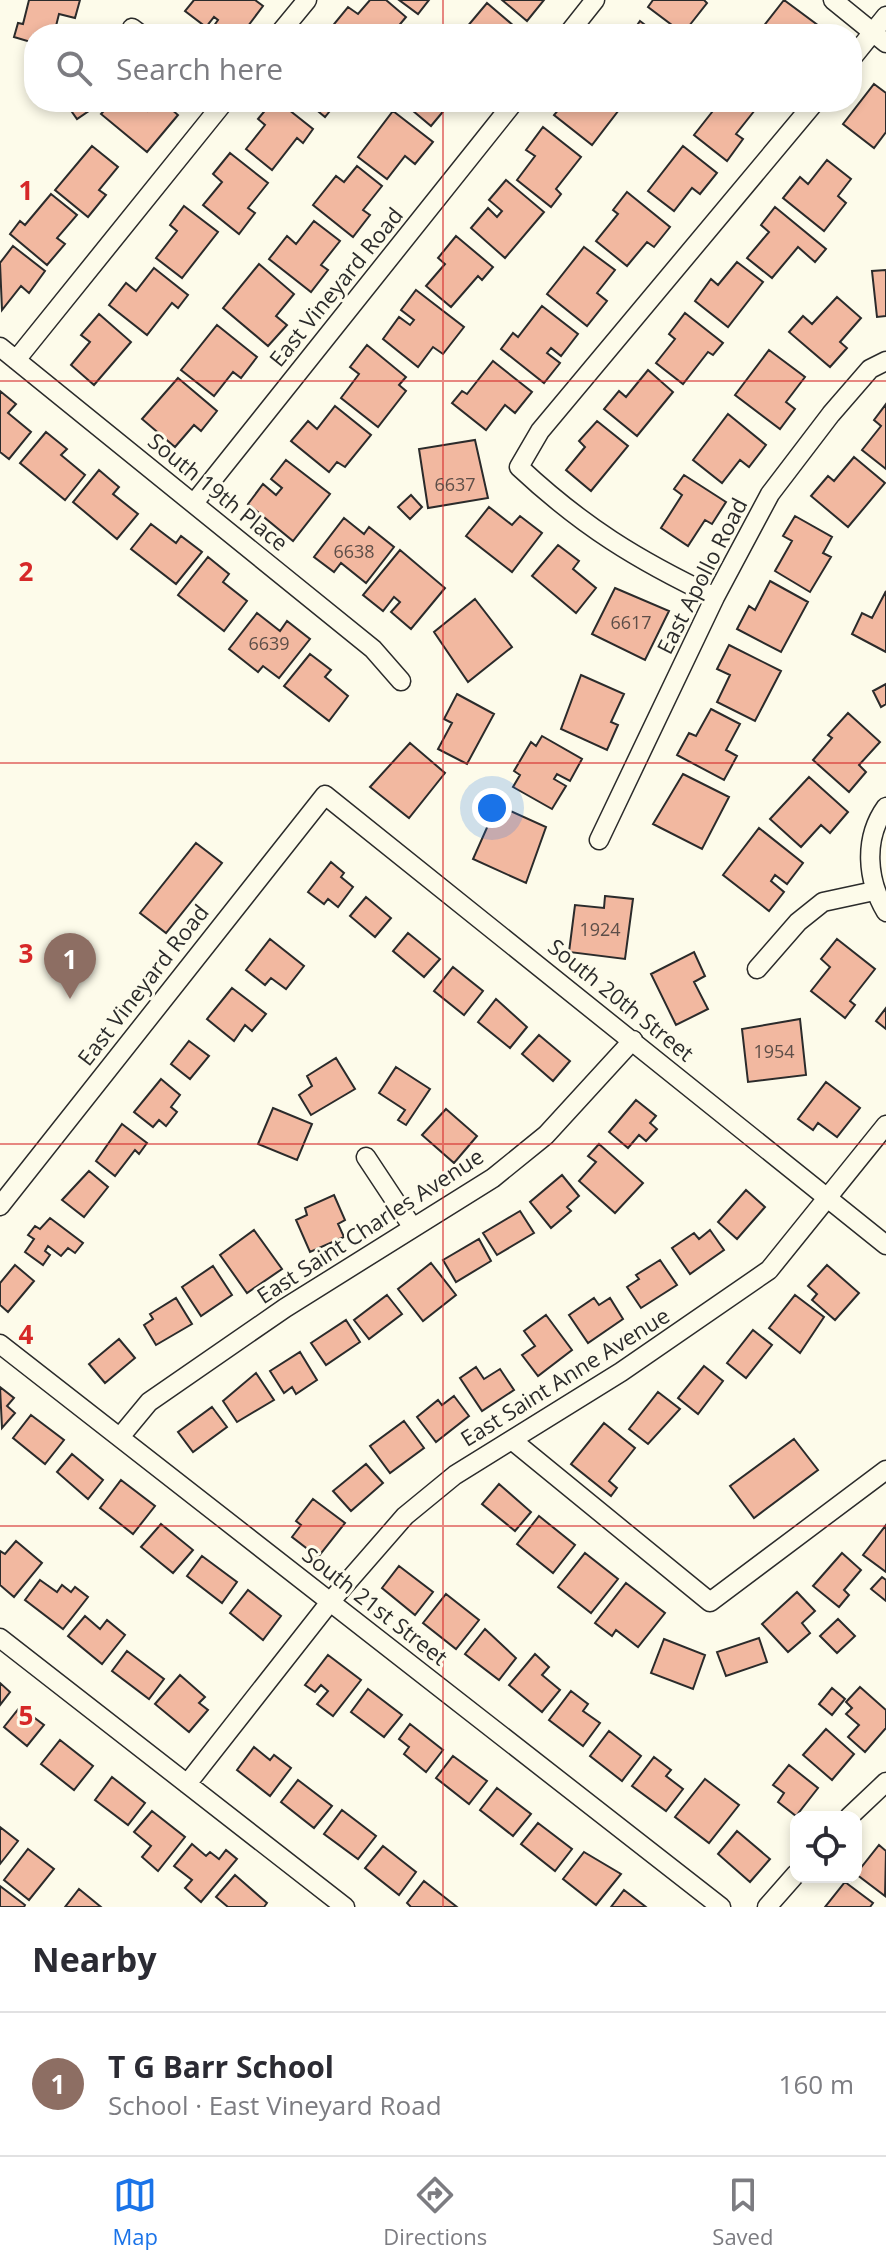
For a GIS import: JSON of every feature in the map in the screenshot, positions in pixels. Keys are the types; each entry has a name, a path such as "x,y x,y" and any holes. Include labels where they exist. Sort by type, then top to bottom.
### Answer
{"street":[{"path":"287,24 307,0"},
{"path":"576,24 595,0"},
{"path":"833,0 879,38"},
{"path":"862,51 879,38 886,16"},
{"path":"16,360 216,112"},
{"name":"East Vineyard Road","path":"194,503 506,112"},
{"path":"715,597 640,561 584,522 519,467 540,431 807,112"},
{"name":"South 19th Place","path":"0,347 373,649 401,681"},
{"name":"East Apollo Road","path":"599,840 715,597 770,494 870,369 886,361"},
{"name":"East Vineyard Road","path":"0,1206 325,795"},
{"name":"South 20th Street","path":"325,795 886,1245"},
{"path":"886,807 869,847 874,891 886,912"},
{"path":"757,969 798,922 823,902 874,891"},
{"name":"East Saint Charles Avenue","path":"120,1437 149,1402 285,1308 493,1178 546,1135 633,1040"},
{"name":"East Saint Anne Avenue","path":"330,1602 405,1516 455,1475 513,1441 769,1270 886,1125"},
{"path":"366,1157 413,1228"},
{"name":"South 21st Street","path":"0,1344 721,1907"},
{"path":"513,1441 710,1602 886,1470"},
{"path":"187,1784 330,1602"},
{"path":"0,1638 345,1907"},
{"path":"855,1811 886,1782"},
{"path":"767,1907 790,1881"}],"building":[{"path":"29,0 80,0 75,18 59,14 56,24 24,24 24,40 14,37 18,23 23,24"},
{"path":"194,0 255,0 263,6 250,24 215,24 218,20 214,17 208,24 202,24 185,11"},
{"path":"370,0 386,0 406,17 400,24 334,24 348,7 358,14"},
{"path":"399,0 429,0 418,14"},
{"path":"502,0 544,0 527,21"},
{"path":"653,0 704,0 707,3 691,24 671,24 648,7"},
{"path":"784,0 816,24 765,24"},
{"path":"487,3 512,24 469,24"},
{"path":"874,84 886,93 886,132 874,148 843,124 852,112 862,112 862,99"},
{"path":"72,112 87,112 77,119"},
{"path":"175,112 178,115 147,152 101,114"},
{"path":"264,112 292,112 313,129 303,143 297,138 272,170 246,149 265,125 258,119"},
{"path":"392,112 433,142 415,164 405,156 387,179 358,157"},
{"path":"414,112 443,112 431,126"},
{"path":"557,112 617,112 592,145 554,115"},
{"path":"712,112 753,112 736,134 743,139 727,161 694,135"},
{"path":"543,127 581,157 556,189 561,194 551,207 517,180 535,156 526,150"},
{"path":"92,146 118,167 99,190 106,195 88,217 55,190"},
{"path":"683,146 717,173 700,194 692,188 674,211 648,191"},
{"path":"230,153 268,183 248,208 255,213 239,234 203,205 222,182 213,174"},
{"path":"827,160 851,179 838,196 846,203 824,231 783,198 800,177 808,184"},
{"path":"357,166 382,186 363,210 370,215 353,237 313,205 336,176 344,182"},
{"path":"506,180 544,212 505,258 471,228 488,208 497,217 502,211 489,200"},
{"path":"627,192 670,227 654,247 647,242 627,266 596,241 618,214 613,210"},
{"path":"51,194 77,215 57,238 65,244 47,265 10,234 20,221 25,225"},
{"path":"184,206 218,232 182,278 156,258 177,231 170,225"},
{"path":"775,207 826,249 815,262 798,247 772,278 747,258 769,232 761,225"},
{"path":"314,221 340,241 321,265 328,270 311,292 269,259 287,236 296,244"},
{"path":"456,236 493,267 482,280 478,276 451,307 426,286 445,264 438,258"},
{"path":"13,246 45,271 29,293 21,286 2,310 0,263"},
{"path":"584,247 615,270 597,293 607,301 587,326 547,294"},
{"path":"737,262 763,282 728,327 695,301 711,279 718,285"},
{"path":"259,264 294,294 276,316 287,325 268,346 223,308"},
{"path":"154,268 188,295 178,308 172,303 147,335 109,305 126,283 136,291"},
{"path":"886,270 886,316 877,317 872,271"},
{"path":"416,290 464,327 443,354 433,347 418,367 383,339 399,317 410,325 414,320 401,310"},
{"path":"837,297 861,318 840,342 847,348 830,367 789,332 803,316 812,324"},
{"path":"542,306 578,334 561,356 551,348 547,353 560,363 544,383 501,349 513,333 518,337"},
{"path":"685,313 723,343 713,355 708,352 683,384 656,363 675,339 669,334"},
{"path":"99,314 131,342 94,385 71,365 90,342 81,335"},
{"path":"217,325 257,357 241,378 233,372 214,396 181,370"},
{"path":"367,345 406,377 399,385 406,391 378,427 341,398 359,374 350,367"},
{"path":"769,350 805,377 786,402 795,409 780,429 735,395"},
{"path":"493,361 532,392 515,413 505,405 486,430 452,403 462,391 467,394"},
{"path":"648,370 673,392 637,436 604,409 619,391 626,397"},
{"path":"178,378 217,411 201,431 194,425 175,447 142,419"},
{"path":"0,391 16,404 8,413 31,432 9,459 0,452"},
{"path":"886,404 886,469 862,450 881,426 874,420"},
{"path":"335,406 371,435 345,467 337,462 329,472 291,441 308,421 317,429"},
{"path":"728,414 766,445 749,467 740,460 722,483 693,460"},
{"path":"597,421 628,446 591,491 566,470 585,447 579,441"},
{"path":"46,432 67,449 61,455 85,475 65,500 20,463"},
{"path":"475,440 488,498 428,508 419,449"},
{"path":"854,457 885,483 848,527 811,496 828,476 834,481"},
{"path":"286,460 330,494 293,541 248,504 263,484 276,495 282,488 271,479"},
{"path":"99,470 119,487 113,494 138,514 117,539 73,502"},
{"path":"684,475 726,502 712,524 705,520 688,546 661,528 682,495 674,489"},
{"path":"411,495 422,507 410,519 398,507"},
{"path":"489,507 512,525 520,516 542,533 512,572 466,536"},
{"path":"795,516 832,537 823,553 831,557 810,592 775,571 792,541 783,536"},
{"path":"344,518 364,534 369,527 394,547 366,583 341,563 334,572 314,557"},
{"path":"151,524 176,543 181,536 202,552 176,584 131,549"},
{"path":"558,545 579,561 573,569 596,588 576,613 532,576"},
{"path":"400,550 445,588 411,629 391,612 400,602 394,597 383,611 363,595"},
{"path":"208,557 229,574 223,582 247,601 224,631 178,595"},
{"path":"770,581 808,602 781,652 737,629 749,606 755,610"},
{"path":"615,588 669,611 645,660 592,634"},
{"path":"886,591 886,652 852,634 862,613 872,618"},
{"path":"475,599 512,647 468,682 434,632"},
{"path":"257,613 280,631 287,621 310,639 279,678 263,666 258,672 229,649"},
{"path":"729,645 781,671 755,721 717,702 730,675 717,669"},
{"path":"310,654 331,670 325,677 348,696 329,721 284,686"},
{"path":"581,675 624,694 611,722 618,725 607,750 561,729"},
{"path":"886,684 886,704 881,707 873,691"},
{"path":"457,694 494,714 467,764 438,749 452,723 444,719"},
{"path":"711,709 740,724 726,750 737,756 724,780 677,755 689,733 696,736"},
{"path":"848,713 880,742 859,765 866,772 849,792 813,760 832,738 828,735"},
{"path":"542,736 582,759 570,781 557,774 554,779 566,786 552,809 513,787 520,775 514,771 531,742 536,746"},
{"path":"410,743 445,773 409,818 370,787"},
{"path":"683,774 729,797 702,849 653,824"},
{"path":"809,777 848,812 830,833 821,825 801,847 770,819"},
{"path":"497,805 546,827 526,883 473,859"},
{"path":"759,828 803,863 787,884 775,875 771,881 784,892 769,911 723,875"},
{"path":"196,843 222,863 166,933 140,913"},
{"path":"331,862 344,873 341,877 353,887 338,907 328,899 324,904 308,892"},
{"path":"605,896 633,899 625,959 569,952 575,905 604,908"},
{"path":"366,897 391,918 375,937 350,916"},
{"path":"408,933 440,959 424,977 393,951"},
{"path":"270,939 304,966 286,989 271,978 265,985 246,970"},
{"path":"837,939 875,969 850,1001 855,1005 845,1018 811,991 830,967 821,959"},
{"path":"694,952 705,976 694,982 708,1009 676,1025 651,974"},
{"path":"453,967 483,991 464,1015 434,991"},
{"path":"232,988 266,1014 252,1031 245,1025 234,1041 207,1019"},
{"path":"496,999 527,1027 510,1048 478,1022"},
{"path":"886,1008 886,1029 876,1021"},
{"path":"800,1019 806,1075 748,1082 742,1029"},
{"path":"539,1035 570,1061 553,1081 522,1054"},
{"path":"189,1041 209,1056 190,1079 171,1064"},
{"path":"336,1058 355,1089 311,1115 299,1095 312,1086 307,1076"},
{"path":"396,1067 430,1089 406,1125 398,1120 405,1110 379,1093"},
{"path":"161,1079 180,1095 171,1107 177,1112 166,1126 159,1120 153,1127 134,1112"},
{"path":"826,1082 860,1108 837,1137 818,1123 813,1130 798,1119"},
{"path":"636,1100 656,1116 650,1123 657,1129 646,1141 639,1135 628,1148 609,1132"},
{"path":"273,1108 312,1124 297,1160 258,1144"},
{"path":"446,1109 477,1136 454,1163 422,1135"},
{"path":"122,1124 147,1143 139,1154 135,1150 115,1176 96,1161"},
{"path":"599,1144 643,1183 615,1213 579,1181 596,1162 588,1156"},
{"path":"89,1171 108,1187 84,1217 62,1200"},
{"path":"562,1175 579,1196 567,1207 571,1211 551,1228 530,1202"},
{"path":"746,1190 765,1207 737,1239 718,1222"},
{"path":"334,1195 345,1220 338,1224 344,1237 310,1252 296,1220 307,1215 305,1208"},
{"path":"520,1211 534,1233 497,1255 483,1233"},
{"path":"50,1218 83,1243 75,1253 68,1248 61,1256 48,1246 45,1251 50,1255 43,1265 25,1252 34,1239 28,1235 35,1226 40,1229"},
{"path":"254,1230 282,1269 247,1293 220,1255"},
{"path":"710,1230 724,1250 690,1274 672,1248 694,1233 699,1239"},
{"path":"479,1239 491,1261 456,1282 443,1260"},
{"path":"660,1260 677,1285 641,1308 627,1287 639,1279 636,1275"},
{"path":"431,1263 456,1295 423,1321 398,1289"},
{"path":"15,1265 34,1281 8,1312 0,1305 0,1283"},
{"path":"827,1265 859,1293 835,1320 812,1300 817,1294 808,1286"},
{"path":"213,1266 232,1295 201,1316 182,1287"},
{"path":"387,1295 402,1314 369,1339 354,1320"},
{"path":"795,1295 824,1317 800,1353 769,1328"},
{"path":"176,1298 192,1324 156,1345 144,1325 153,1319 150,1314"},
{"path":"594,1298 599,1305 610,1298 623,1319 588,1343 569,1315"},
{"path":"546,1315 572,1350 538,1376 522,1355 535,1346 524,1331"},
{"path":"346,1320 360,1342 326,1365 311,1343"},
{"path":"753,1330 772,1345 746,1378 727,1363"},
{"path":"119,1339 135,1358 105,1383 89,1364"},
{"path":"300,1352 317,1380 296,1394 292,1387 284,1393 270,1371"},
{"path":"704,1366 723,1381 698,1414 678,1398"},
{"path":"476,1367 484,1379 500,1369 514,1390 482,1411 460,1378"},
{"path":"256,1373 274,1400 237,1422 223,1401"},
{"path":"0,1387 14,1398 7,1406 15,1413 2,1428"},
{"path":"658,1392 680,1409 648,1444 629,1429"},
{"path":"454,1396 469,1416 436,1442 417,1417 438,1400 442,1405"},
{"path":"212,1407 227,1427 193,1452 178,1432"},
{"path":"31,1415 64,1440 45,1464 13,1438"},
{"path":"404,1421 424,1448 390,1473 370,1446"},
{"path":"604,1423 635,1448 609,1481 617,1488 611,1496 571,1464"},
{"path":"794,1439 818,1470 754,1518 730,1486"},
{"path":"72,1454 103,1480 88,1499 57,1472"},
{"path":"366,1464 383,1483 351,1511 333,1491"},
{"path":"121,1480 155,1506 133,1534 100,1508"},
{"path":"499,1484 531,1512 515,1531 482,1504"},
{"path":"313,1499 345,1523 318,1557 292,1537 301,1525 296,1521"},
{"path":"539,1516 575,1545 553,1573 517,1544"},
{"path":"161,1524 193,1550 173,1573 141,1547"},
{"path":"886,1525 886,1572 863,1555"},
{"path":"16,1541 42,1563 14,1597 0,1585 0,1551 5,1554"},
{"path":"585,1553 618,1579 591,1613 558,1587"},
{"path":"842,1553 861,1570 844,1590 849,1595 839,1607 813,1586"},
{"path":"202,1556 237,1582 222,1603 187,1576"},
{"path":"399,1566 433,1592 415,1615 382,1588"},
{"path":"882,1577 886,1580 886,1601 871,1589"},
{"path":"40,1580 57,1592 62,1585 71,1592 75,1587 88,1597 63,1629 25,1600"},
{"path":"626,1583 665,1613 638,1647 616,1630 612,1636 595,1623"},
{"path":"248,1590 281,1616 263,1640 230,1613"},
{"path":"797,1592 815,1611 802,1623 810,1633 788,1652 762,1624"},
{"path":"446,1594 479,1620 456,1649 423,1623"},
{"path":"85,1616 100,1629 107,1620 125,1635 102,1664 68,1636"},
{"path":"838,1619 855,1636 837,1653 820,1636"},
{"path":"485,1629 516,1658 499,1680 465,1654"},
{"path":"759,1638 767,1662 726,1676 717,1652"},
{"path":"664,1639 705,1655 693,1689 651,1673"},
{"path":"127,1651 164,1679 149,1699 112,1671"},
{"path":"535,1654 549,1667 542,1675 560,1690 542,1712 509,1685"},
{"path":"328,1655 361,1680 333,1716 317,1704 328,1691 321,1685 315,1692 305,1685"},
{"path":"180,1675 205,1697 199,1703 208,1710 189,1732 155,1704"},
{"path":"0,1683 10,1692 0,1705"},
{"path":"860,1687 886,1710 886,1728 865,1752 848,1737 859,1725 846,1714 852,1708 846,1702"},
{"path":"832,1688 845,1699 832,1715 819,1704"},
{"path":"368,1689 402,1715 384,1737 351,1712"},
{"path":"571,1691 588,1704 583,1711 600,1723 583,1746 549,1720"},
{"path":"20,1707 44,1725 27,1746 4,1727"},
{"path":"410,1724 443,1750 426,1772 404,1754 409,1747 399,1739"},
{"path":"826,1729 854,1754 832,1780 803,1755"},
{"path":"609,1731 641,1756 622,1781 590,1756"},
{"path":"60,1740 93,1766 74,1790 41,1764"},
{"path":"254,1747 270,1760 274,1755 291,1768 270,1796 237,1770"},
{"path":"453,1756 487,1781 469,1804 436,1778"},
{"path":"654,1757 671,1770 666,1776 683,1789 666,1811 632,1786"},
{"path":"789,1765 818,1788 800,1811 790,1811 778,1802 784,1793 773,1785"},
{"path":"112,1777 145,1803 128,1825 95,1800"},
{"path":"705,1779 739,1805 709,1843 675,1817"},
{"path":"298,1780 332,1806 314,1828 281,1802"},
{"path":"497,1788 531,1814 513,1836 480,1810"},
{"path":"342,1810 376,1836 358,1859 324,1834"},
{"path":"152,1811 185,1837 158,1871 142,1857 151,1846 134,1832"},
{"path":"538,1823 572,1849 555,1871 521,1844"},
{"path":"0,1827 18,1841 0,1864"},
{"path":"737,1831 770,1859 750,1882 718,1854"},
{"path":"192,1844 206,1856 210,1852 219,1859 226,1850 237,1859 201,1902 185,1888 192,1880 174,1866"},
{"path":"879,1845 886,1851 885,1896 862,1879 862,1866"},
{"path":"383,1846 416,1872 399,1895 365,1868"},
{"path":"28,1849 54,1869 29,1900 4,1880"},
{"path":"584,1852 621,1874 596,1905 563,1879"},
{"path":"235,1875 267,1903 264,1907 228,1907 216,1897"},
{"path":"424,1881 457,1907 411,1907 407,1903"},
{"path":"844,1883 873,1903 870,1907 825,1907"},
{"path":"0,1886 25,1905 24,1907 0,1907"},
{"path":"79,1889 101,1907 65,1907"},
{"path":"624,1890 646,1907 611,1907"}],"place":[{"name":"T G Barr School","path":"70,999"}]}
